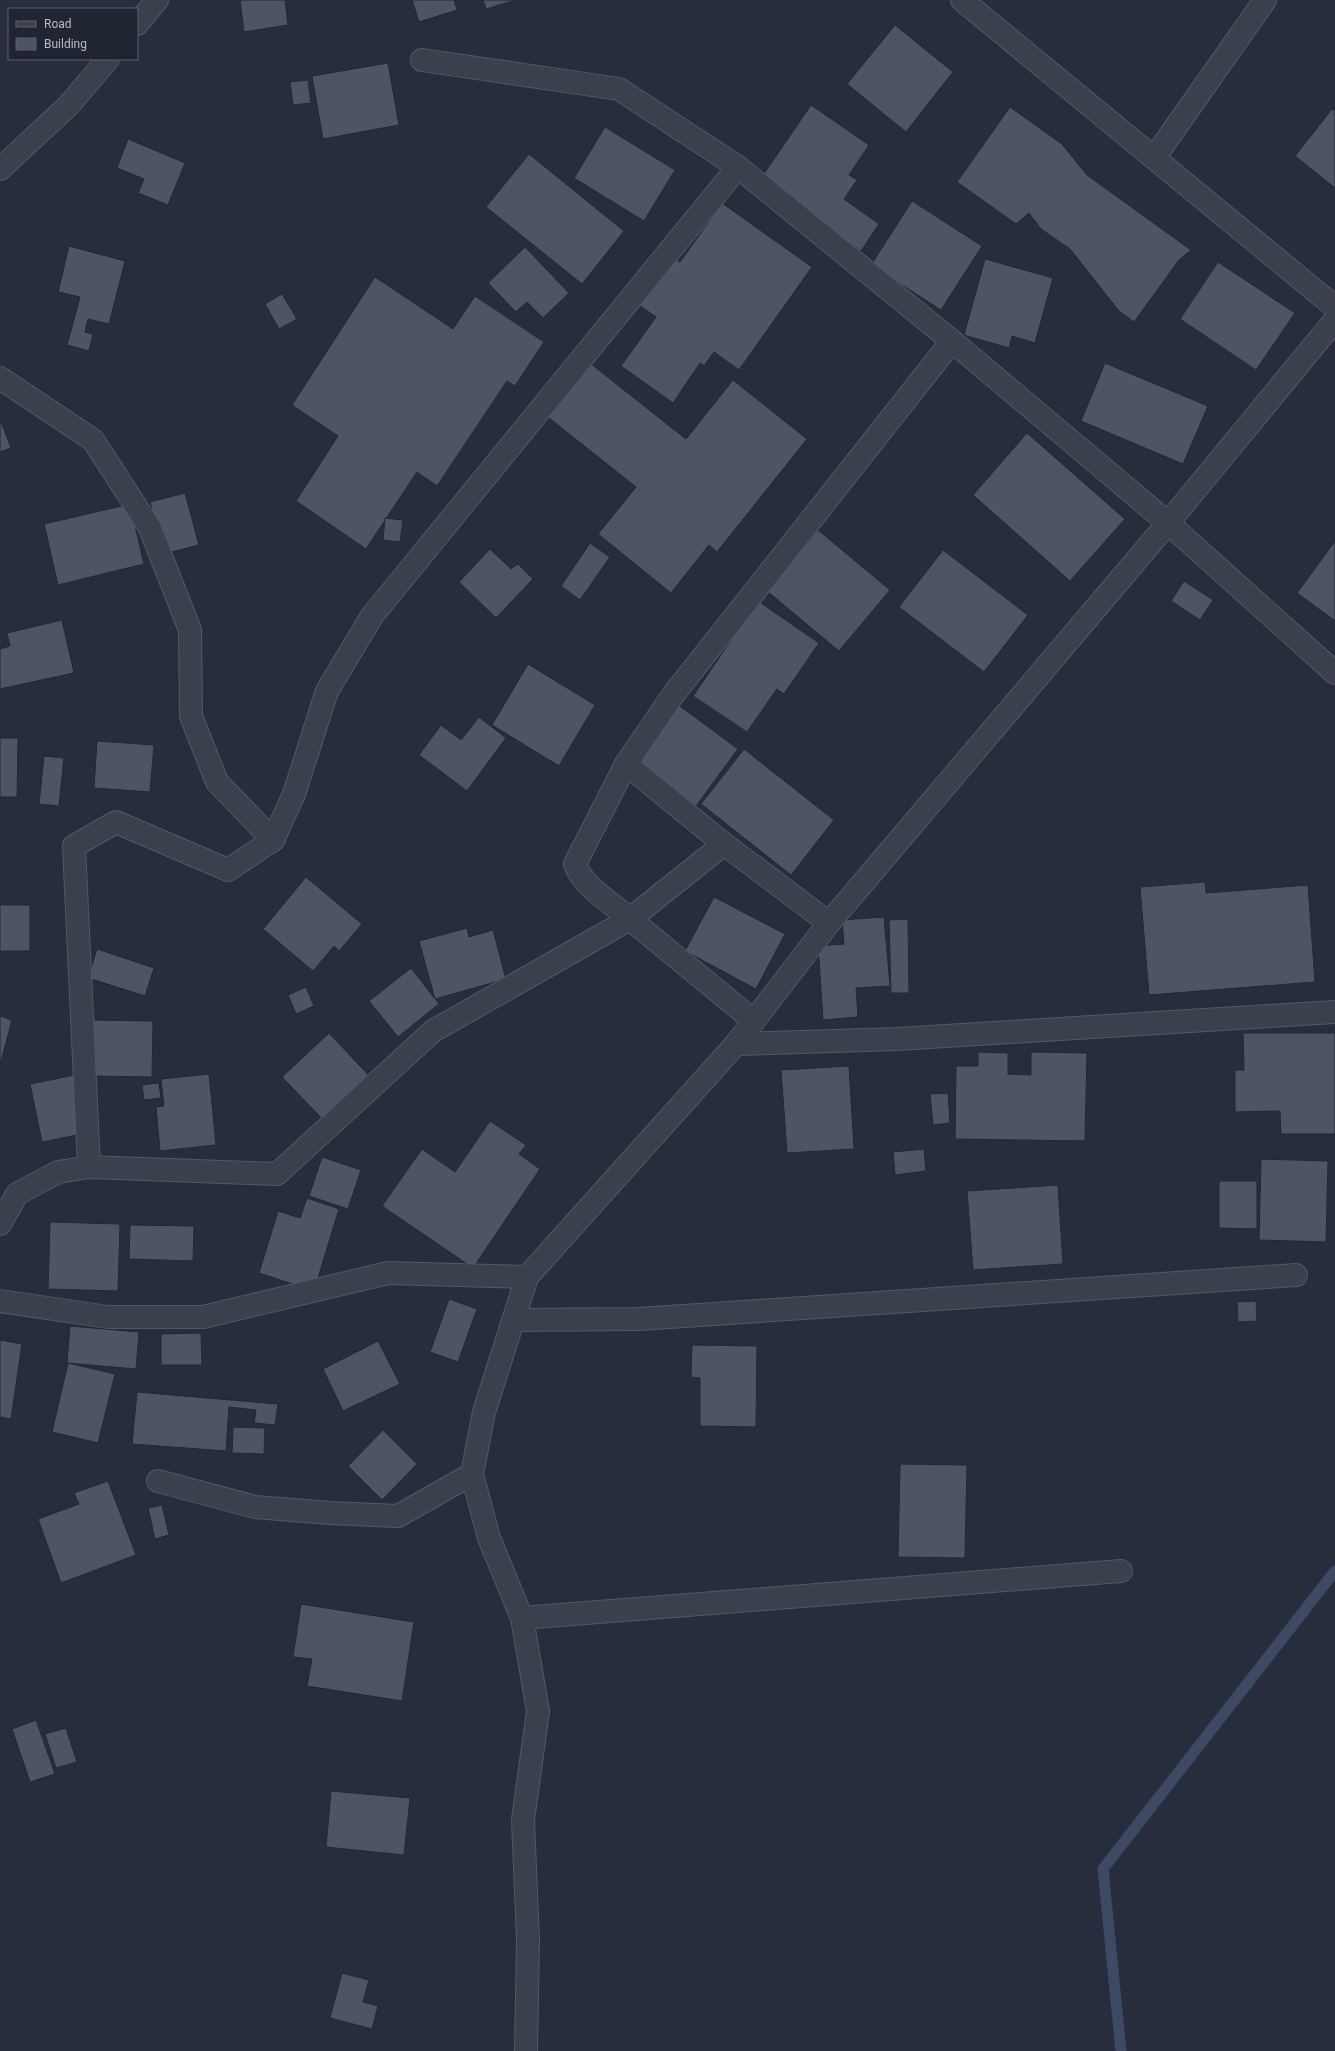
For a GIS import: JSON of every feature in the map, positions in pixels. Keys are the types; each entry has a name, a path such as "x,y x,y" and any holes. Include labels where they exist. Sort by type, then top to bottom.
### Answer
{"street":[{"path":"138,23 157,0"},
{"path":"962,0 1335,307"},
{"path":"1154,158 1265,0"},
{"path":"0,169 68,106 107,60"},
{"path":"422,60 619,89 738,167 952,341 1168,523 1335,674"},
{"path":"89,1167 74,846 116,822 228,870 273,840 294,794 327,691 372,616 738,167"},
{"path":"526,2051 528,1940 524,1820 538,1711 522,1618 489,1538 472,1474 484,1412 527,1277 736,1044 829,923 1168,523 1335,320"},
{"path":"754,1021 586,881 578,873 575,864 626,764 673,695 952,341"},
{"path":"0,378 93,440 150,528 190,630 192,716 217,782 273,840"},
{"path":"626,764 724,844 829,923"},
{"path":"0,1224 17,1194 58,1172 89,1167 277,1174 433,1031 630,919 724,844"},
{"path":"736,1044 897,1039 1335,1012"},
{"path":"0,1301 108,1317 203,1317 388,1273 527,1277"},
{"path":"513,1320 639,1319 1296,1275"},
{"path":"158,1481 254,1507 330,1513 398,1516 472,1474"},
{"path":"522,1618 1121,1571"}],"building":[{"path":"240,0 285,0 288,25 244,32"},
{"path":"412,0 454,0 457,10 419,22"},
{"path":"483,0 516,0 486,9"},
{"path":"895,25 953,72 906,132 847,84"},
{"path":"388,63 399,125 323,139 312,76"},
{"path":"308,80 311,103 293,105 290,82"},
{"path":"811,105 869,145 849,175 857,180 844,199 879,224 861,251 759,181"},
{"path":"1010,107 1062,144 1087,175 1191,250 1179,260 1134,322 1119,311 1070,249 1041,229 1029,213 1016,224 957,182"},
{"path":"1332,109 1335,111 1335,188 1295,156"},
{"path":"605,127 675,170 644,221 574,178"},
{"path":"128,139 185,163 168,205 138,193 144,179 117,168"},
{"path":"529,154 624,231 582,284 486,207"},
{"path":"912,201 982,246 941,310 871,265"},
{"path":"722,203 812,267 739,370 714,352 704,366 700,363 673,403 621,366 656,317 636,303 669,255 680,262"},
{"path":"69,246 125,261 109,324 88,319 85,332 93,334 89,351 67,345 80,297 58,292"},
{"path":"525,247 569,293 543,318 527,302 516,312 488,283"},
{"path":"985,259 1053,278 1035,343 1012,336 1009,348 964,335"},
{"path":"1218,262 1295,313 1256,370 1180,319"},
{"path":"375,277 453,329 475,296 544,342 515,386 507,381 437,486 417,472 366,549 296,501 338,436 292,405"},
{"path":"282,294 297,319 279,329 265,304"},
{"path":"586,360 686,439 733,380 807,439 717,552 709,545 671,593 598,534 636,487 544,414"},
{"path":"1105,363 1208,406 1183,464 1081,421"},
{"path":"0,419 11,448 0,452"},
{"path":"1027,433 1125,519 1070,581 973,495"},
{"path":"185,493 199,545 164,554 150,502"},
{"path":"130,504 144,564 58,585 44,524"},
{"path":"385,518 403,520 400,542 383,540"},
{"path":"818,530 890,590 839,651 767,591"},
{"path":"1335,541 1335,621 1297,593"},
{"path":"590,543 610,557 580,600 561,586"},
{"path":"490,549 511,569 518,564 533,579 496,618 459,582"},
{"path":"943,550 1028,615 984,672 899,607"},
{"path":"1184,581 1213,600 1200,620 1171,601"},
{"path":"758,601 819,643 784,694 777,689 747,732 693,696"},
{"path":"62,620 74,673 0,689 0,649 10,646 7,633"},
{"path":"528,664 595,705 559,766 492,725"},
{"path":"676,703 738,749 696,806 634,760"},
{"path":"479,717 506,738 467,791 419,755 441,725 461,740"},
{"path":"0,738 18,738 17,797 0,797"},
{"path":"97,741 154,745 150,792 94,788"},
{"path":"744,749 834,820 791,875 701,804"},
{"path":"44,756 64,758 59,806 39,804"},
{"path":"306,877 362,924 339,951 334,946 313,971 263,929"},
{"path":"1205,882 1206,893 1308,885 1315,982 1149,995 1140,887"},
{"path":"714,897 785,934 756,989 685,951"},
{"path":"0,905 30,905 30,951 0,951"},
{"path":"884,917 890,986 856,988 858,1017 823,1020 818,946 844,944 842,920"},
{"path":"908,919 909,993 891,993 889,920"},
{"path":"467,928 469,937 493,930 506,979 435,999 419,941"},
{"path":"97,949 154,968 145,996 88,978"},
{"path":"411,968 439,1004 398,1037 369,1001"},
{"path":"306,987 314,1006 296,1014 288,995"},
{"path":"0,1016 12,1020 0,1065"},
{"path":"90,1020 153,1021 152,1077 89,1076"},
{"path":"329,1033 375,1082 329,1126 282,1077"},
{"path":"1243,1033 1335,1033 1335,1134 1281,1134 1280,1111 1235,1112 1235,1070 1244,1070"},
{"path":"978,1052 1008,1053 1008,1074 1031,1075 1031,1052 1087,1053 1085,1141 955,1139 956,1066 978,1066"},
{"path":"849,1066 854,1149 787,1153 781,1070"},
{"path":"209,1074 216,1145 160,1151 156,1107 164,1106 161,1079"},
{"path":"75,1075 87,1133 42,1142 30,1084"},
{"path":"159,1083 161,1098 144,1100 142,1085"},
{"path":"948,1093 950,1123 933,1125 930,1094"},
{"path":"490,1121 526,1145 519,1154 540,1169 473,1268 382,1206 422,1149 455,1172"},
{"path":"924,1149 926,1171 895,1175 893,1152"},
{"path":"322,1157 361,1170 348,1209 309,1196"},
{"path":"1261,1159 1328,1161 1326,1242 1259,1240"},
{"path":"1219,1181 1257,1181 1257,1229 1219,1228"},
{"path":"1058,1185 1063,1264 973,1270 967,1191"},
{"path":"307,1198 339,1209 314,1291 259,1273 278,1211 300,1218"},
{"path":"50,1222 120,1224 118,1291 48,1289"},
{"path":"130,1225 194,1226 193,1261 129,1259"},
{"path":"449,1299 477,1309 458,1362 430,1352"},
{"path":"1256,1301 1257,1321 1238,1322 1237,1302"},
{"path":"70,1326 139,1332 136,1369 67,1363"},
{"path":"201,1333 202,1365 161,1365 161,1334"},
{"path":"0,1340 22,1344 11,1419 0,1417"},
{"path":"378,1341 400,1384 343,1411 323,1369"},
{"path":"692,1345 757,1346 756,1427 700,1426 700,1378 691,1377"},
{"path":"68,1363 115,1374 98,1443 52,1432"},
{"path":"137,1392 278,1404 275,1425 254,1423 256,1410 229,1407 226,1451 132,1444"},
{"path":"233,1427 265,1428 264,1454 232,1453"},
{"path":"383,1430 417,1464 382,1500 348,1466"},
{"path":"900,1464 967,1465 965,1558 898,1557"},
{"path":"108,1481 136,1555 61,1583 38,1519 79,1504 74,1493"},
{"path":"162,1505 169,1535 155,1539 148,1508"},
{"path":"301,1604 414,1622 402,1701 307,1686 312,1659 293,1657"},
{"path":"36,1720 55,1774 30,1782 12,1729"},
{"path":"66,1728 77,1762 56,1768 45,1734"},
{"path":"331,1791 410,1798 404,1855 326,1847"},
{"path":"342,1973 369,1980 363,2002 378,2006 372,2029 330,2018"}],"waterway":[{"path":"1121,2051 1103,1869 1335,1571"}]}
